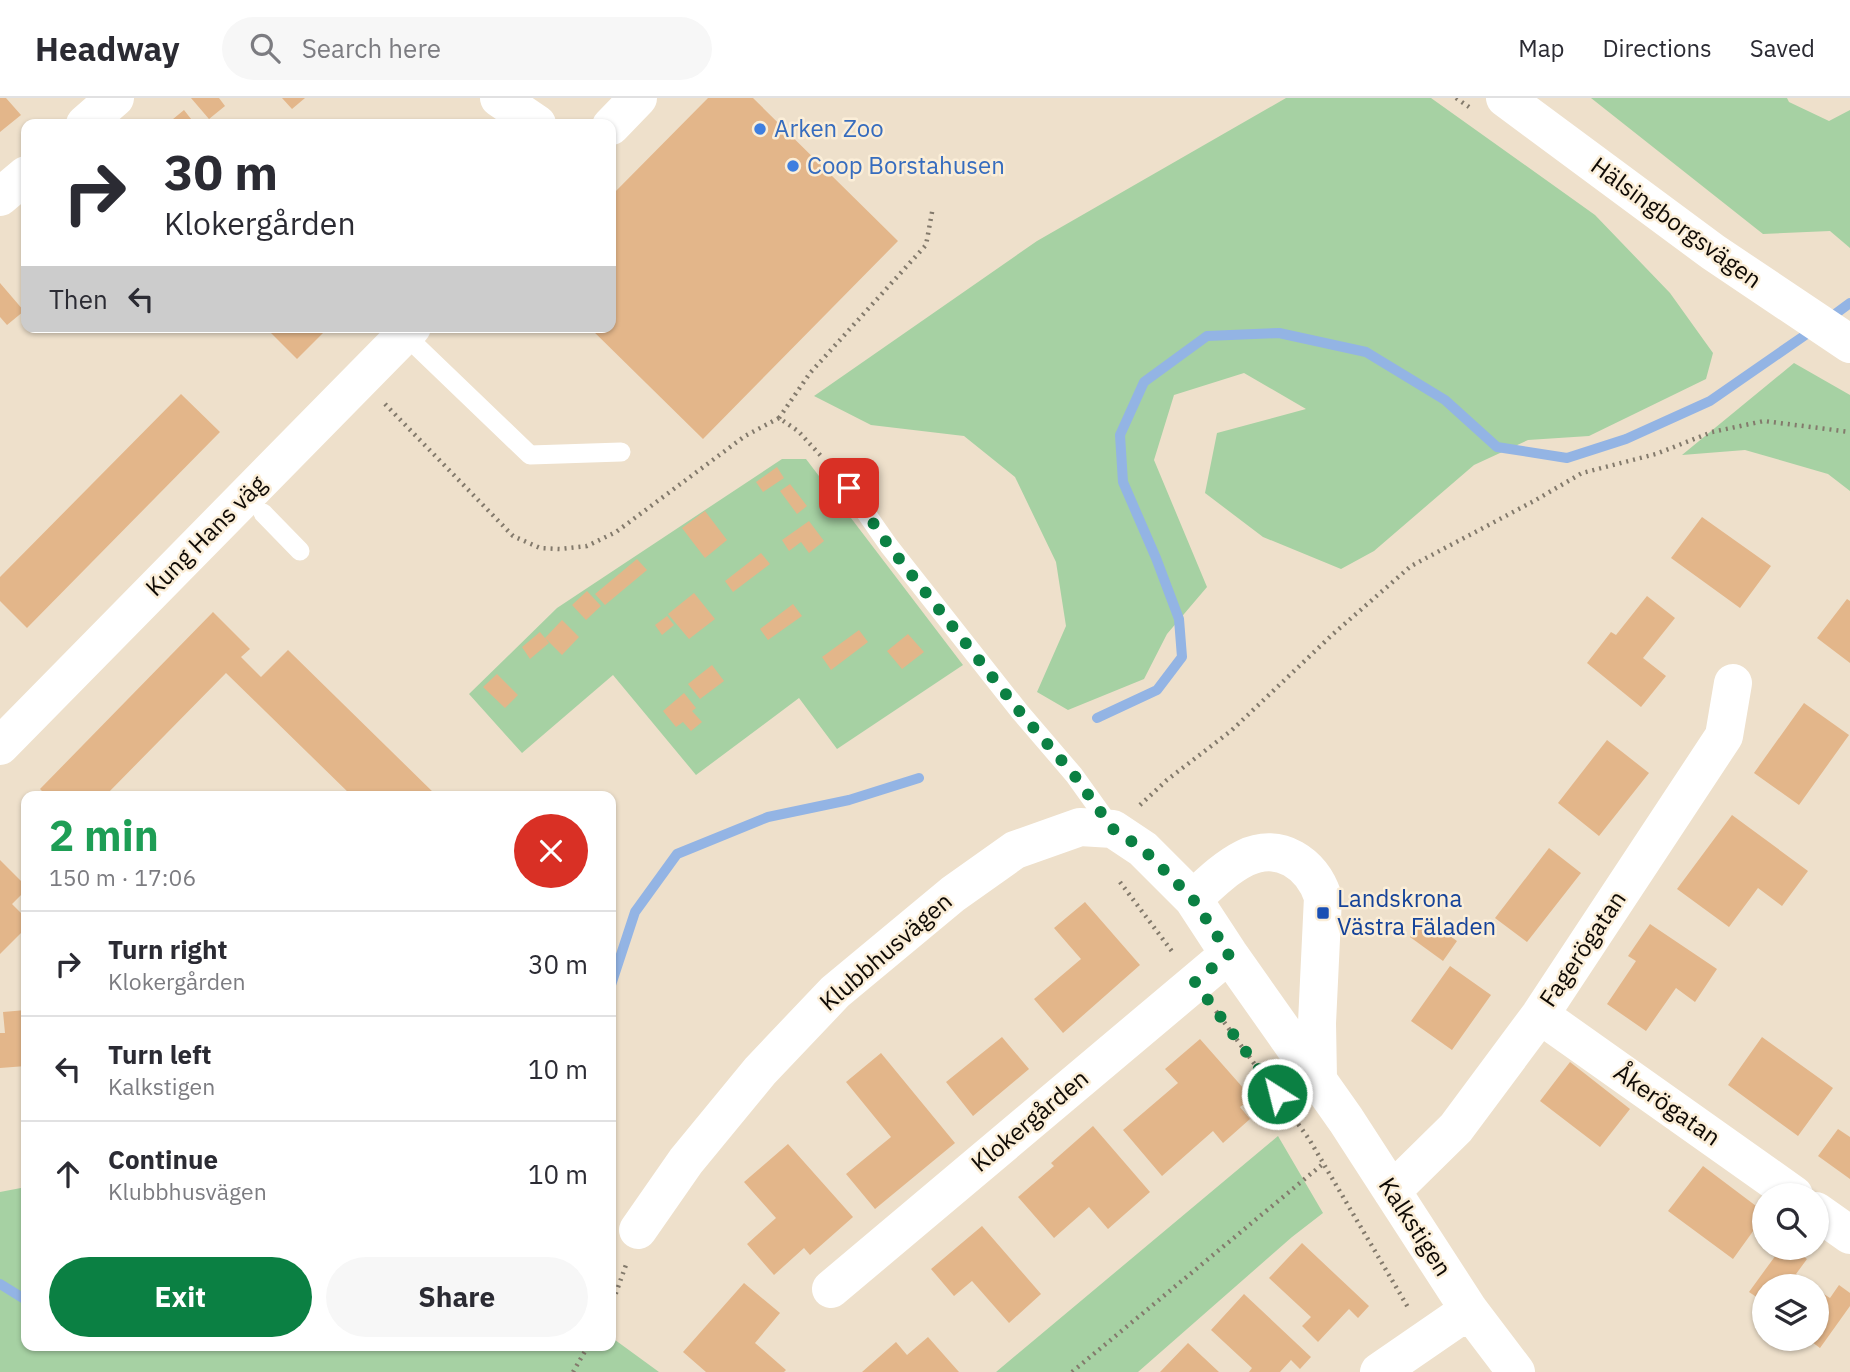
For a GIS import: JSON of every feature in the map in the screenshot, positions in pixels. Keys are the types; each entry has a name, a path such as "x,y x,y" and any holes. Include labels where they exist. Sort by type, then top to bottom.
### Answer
{"street":[{"path":"91,119 115,98"},
{"path":"499,98 530,119"},
{"path":"616,121 638,98"},
{"name":"Hälsingborgsvägen","path":"1506,98 1713,252 1850,344"},
{"path":"0,197 21,179"},
{"name":"Kung Hans väg","path":"0,746 407,333"},
{"name":"Fagerögatan","path":"1392,1191 1456,1128 1539,1015 1724,736 1732,683"},
{"name":"Klubbhusvägen","path":"638,1230 686,1161 760,1071 835,992 856,974 953,894 1015,850 1080,827 1113,829"},
{"path":"1113,829 1143,849 1193,899 1217,876 1248,856 1262,853 1286,855 1307,869 1318,883 1323,897 1317,1023 1318,1079"},
{"name":"Kalkstigen","path":"1193,899 1318,1079 1469,1310 1516,1372"},
{"name":"Klokergården","path":"831,1289 1229,954"},
{"name":"Åkerögatan","path":"1539,1015 1777,1183"},
{"path":"1829,1220 1850,1235"},
{"path":"1379,1372 1469,1310"}],"lane":[{"path":"411,333 530,455 621,452"},
{"path":"840,475 889,546 1020,712 1074,775 1113,829"},
{"path":"263,513 300,551"}],"path":[{"path":"779,418 810,373 926,245 933,207"},
{"path":"1113,829 1167,780 1232,730 1333,634 1411,566 1582,473 1656,454 1712,432 1764,421 1850,432"},
{"path":"1112,871 1309,1139 1426,1339"},
{"path":"1072,1372 1324,1163"},
{"path":"616,1293 638,1230"},
{"path":"573,1372 585,1351"}],"green space":[{"path":"1286,98 1431,98 1595,215 1670,293 1713,353 1706,379 1589,436 1528,440 1474,465 1374,551 1341,569 1263,537 1205,493 1217,433 1306,409 1244,373 1174,395 1154,460 1207,587 1167,634 1144,679 1068,710 1037,692 1066,626 1056,562 1015,477 964,436 871,425 814,396 1037,241"},
{"path":"1591,98 1787,98 1789,102 1829,121 1850,110 1850,248 1830,231 1763,234"},
{"path":"1794,363 1850,395 1850,491 1828,474 1745,450 1682,455"},
{"path":"782,459 806,459 963,665 837,749 799,698 696,775 613,675 522,753 469,694 557,608"},
{"path":"1278,1136 1323,1213 1138,1372 996,1372"},
{"path":"21,1188 21,1351 616,1351 616,1341 659,1372 0,1372 0,1192"}],"building":[{"path":"0,98 6,98 21,115 0,132"},
{"path":"191,98 219,98 225,106 209,119"},
{"path":"282,98 305,98 292,109"},
{"path":"708,98 753,98 898,241 703,439 595,333 616,333 616,191"},
{"path":"184,110 191,119 173,119"},
{"path":"0,283 21,308 21,313 7,325 0,317"},
{"path":"271,333 323,333 297,359"},
{"path":"181,394 220,432 27,628 0,601 0,577"},
{"path":"777,467 784,478 763,492 756,482"},
{"path":"790,484 807,506 797,514 780,491"},
{"path":"705,511 727,540 705,558 682,528"},
{"path":"1702,517 1771,566 1740,608 1671,558"},
{"path":"809,521 824,541 809,553 801,542 789,551 782,540"},
{"path":"761,553 770,564 733,592 725,581"},
{"path":"637,559 647,570 605,605 595,594"},
{"path":"587,591 601,606 586,620 572,605"},
{"path":"694,593 715,619 689,639 668,614"},
{"path":"1647,596 1675,618 1643,658 1666,676 1641,707 1587,663 1611,632 1616,635"},
{"path":"1847,599 1850,601 1850,663 1817,638"},
{"path":"793,604 802,616 768,640 760,629"},
{"path":"213,612 250,649 241,657 261,677 288,650 432,791 347,791 226,673 110,791 40,789"},
{"path":"667,616 674,625 662,635 655,625"},
{"path":"562,620 579,637 562,655 545,638"},
{"path":"859,630 868,642 831,670 822,657"},
{"path":"540,632 549,643 530,659 522,647"},
{"path":"908,634 924,652 902,669 887,651"},
{"path":"712,665 724,681 700,699 688,684"},
{"path":"497,674 518,695 505,708 483,687"},
{"path":"684,693 696,708 692,711 702,722 691,731 683,722 676,727 663,711"},
{"path":"1804,703 1849,735 1799,805 1754,773"},
{"path":"1607,740 1649,773 1599,836 1558,803"},
{"path":"1732,815 1808,871 1782,906 1758,888 1729,927 1677,889"},
{"path":"1549,848 1581,873 1527,942 1495,918"},
{"path":"0,860 21,881 21,895 12,904 21,913 21,933 0,954"},
{"path":"1085,902 1140,965 1063,1033 1034,999 1081,959 1054,928"},
{"path":"1423,917 1457,941 1443,961 1410,937"},
{"path":"1650,924 1717,969 1695,1002 1676,988 1646,1031 1607,1004 1636,961 1628,956"},
{"path":"1450,966 1491,995 1452,1050 1411,1021"},
{"path":"21,1010 21,1066 0,1068 0,1033 5,1033 3,1012"},
{"path":"1002,1037 1029,1069 973,1116 946,1082"},
{"path":"1762,1037 1833,1088 1798,1136 1728,1085"},
{"path":"1200,1039 1252,1098 1240,1107 1250,1119 1223,1143 1213,1131 1162,1176 1123,1130 1178,1083 1165,1069"},
{"path":"881,1053 955,1143 875,1209 846,1174 891,1137 846,1082"},
{"path":"1570,1062 1630,1109 1600,1147 1540,1101"},
{"path":"1093,1126 1150,1192 1108,1229 1089,1207 1054,1238 1018,1197 1054,1166 1051,1163"},
{"path":"1838,1129 1850,1137 1850,1179 1818,1156"},
{"path":"788,1144 853,1217 810,1255 804,1248 774,1275 747,1244 776,1218 744,1182"},
{"path":"1703,1166 1752,1203 1752,1233 1733,1259 1668,1211"},
{"path":"982,1226 1041,1294 1009,1323 972,1281 954,1296 931,1269"},
{"path":"1302,1243 1369,1306 1358,1318 1349,1309 1318,1342 1302,1326 1311,1317 1269,1278"},
{"path":"1772,1260 1806,1260 1796,1274 1762,1274"},
{"path":"744,1283 780,1313 755,1343 786,1370 784,1372 706,1372 683,1352"},
{"path":"1839,1285 1850,1293 1850,1306 1829,1335 1829,1297"},
{"path":"1244,1294 1311,1357 1300,1369 1291,1360 1280,1372 1249,1372 1252,1368 1211,1330"},
{"path":"928,1337 959,1372 862,1372 896,1342 907,1355"},
{"path":"1188,1343 1219,1372 1160,1372"}],"waterway":[{"path":"1827,320 1850,303"},
{"path":"1097,718 1157,690 1182,657 1179,619 1123,482 1120,435 1144,382 1207,336 1279,333 1366,352 1445,400 1497,447 1567,458 1626,439 1710,401 1814,329"},
{"path":"616,970 635,912 677,854 768,817 849,800 919,778"},
{"path":"0,1284 21,1297"}],"place":[{"name":"Arken Zoo","path":"760,129"},
{"name":"Coop Borstahusen","path":"793,166"},
{"name":"Landskrona Västra Fäladen","path":"1323,913"}],"route":[{"path":"849,488 889,546 1020,712 1074,775 1113,829 1143,849 1193,899 1229,954 1195,982 1277,1094"}]}
